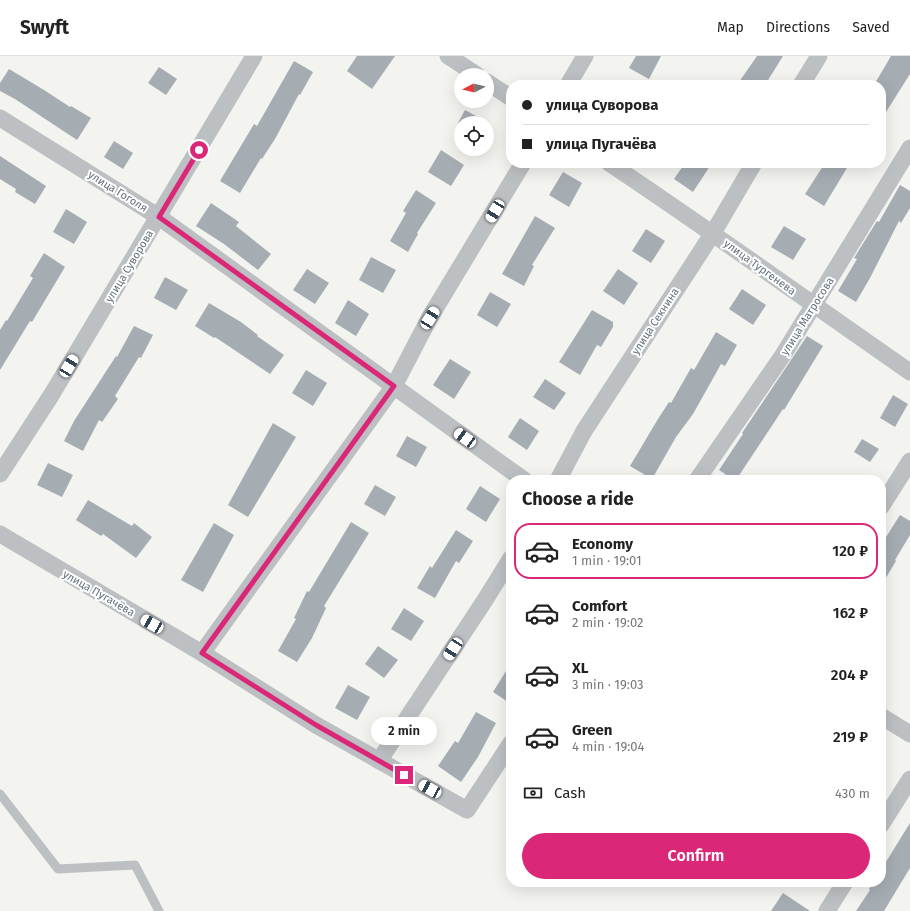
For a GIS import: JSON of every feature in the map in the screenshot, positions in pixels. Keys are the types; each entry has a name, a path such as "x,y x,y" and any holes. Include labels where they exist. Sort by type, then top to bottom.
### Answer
{"street":[{"name":"улица Суворова","path":"0,474 52,394 254,56"},
{"path":"448,56 466,68"},
{"path":"571,80 585,56"},
{"path":"804,80 819,56"},
{"path":"494,87 506,95"},
{"name":"улица Гоголя","path":"0,118 159,217 517,475"},
{"name":"улица Матросова","path":"700,475 783,355 910,148"},
{"path":"202,653 394,386 430,318 520,168"},
{"name":"улица Тургенева","path":"616,168 713,233 814,306 910,372"},
{"name":"улица Секнина","path":"561,475 584,431 713,233 751,168"},
{"path":"886,499 910,461"},
{"name":"улица Пугачёва","path":"0,534 202,653 316,725 467,810 506,751"},
{"path":"379,760 486,600 506,566"},
{"path":"886,719 910,734"},
{"path":"886,817 910,779"},
{"path":"827,911 842,887"}],"lane":[{"path":"0,794 58,868 135,865 159,911"}],"building":[{"path":"357,56 395,56 372,89 347,71"},
{"path":"636,56 661,56 649,79 629,68"},
{"path":"757,56 783,56 768,80 740,80"},
{"path":"891,56 910,56 910,74 886,112 886,80 877,80"},
{"path":"294,61 313,72 300,95 299,94 275,139 262,159 261,158 240,193 220,181 254,124 257,126"},
{"path":"159,67 177,79 166,95 148,83"},
{"path":"9,69 70,107 71,106 91,118 77,140 15,99 0,91 0,83"},
{"path":"465,110 476,116 462,116"},
{"path":"114,141 133,153 123,169 104,157"},
{"path":"441,150 464,165 451,186 428,172"},
{"path":"0,156 46,186 35,204 15,192 16,189 0,179"},
{"path":"682,168 709,168 693,192 674,179"},
{"path":"822,168 847,168 824,206 805,194"},
{"path":"563,172 582,183 569,207 549,195"},
{"path":"900,185 910,191 910,208 901,223 899,221 856,302 838,291 857,259 854,258 877,221 879,222"},
{"path":"416,190 436,203 417,233 418,234 408,252 390,241 406,213 403,211"},
{"path":"211,203 239,222 236,226 271,254 258,270 224,244 196,226"},
{"path":"66,209 87,222 74,244 53,232"},
{"path":"535,216 555,228 532,265 534,266 524,286 502,274"},
{"path":"784,226 806,239 793,260 771,247"},
{"path":"646,229 665,241 651,263 632,251"},
{"path":"44,253 65,267 32,322 30,321 0,370 0,330 33,278 30,276"},
{"path":"371,257 396,270 383,293 359,280"},
{"path":"307,269 329,283 315,304 293,290"},
{"path":"618,269 638,283 624,305 603,291"},
{"path":"165,277 188,290 176,310 154,298"},
{"path":"742,289 766,305 753,325 729,309"},
{"path":"490,292 511,304 497,327 477,315"},
{"path":"348,300 369,314 356,336 335,323"},
{"path":"209,303 241,322 258,335 257,336 284,355 270,374 215,337 214,338 195,326"},
{"path":"592,310 613,322 613,327 601,347 597,345 580,375 559,362"},
{"path":"134,326 153,335 141,358 139,357 115,396 118,399 102,422 99,420 83,451 64,441 74,421 116,356 117,357"},
{"path":"716,332 737,345 725,366 721,364 693,414 676,437 654,475 645,475 630,466 669,402 671,403 691,368 694,370"},
{"path":"807,336 823,346 784,410 783,409 739,475 726,475 719,470 743,434 742,433"},
{"path":"450,359 471,372 454,399 433,385"},
{"path":"306,370 327,383 313,406 292,393"},
{"path":"545,379 566,393 554,410 533,397"},
{"path":"893,395 908,404 895,427 880,418"},
{"path":"520,418 539,431 527,450 508,437"},
{"path":"273,423 296,437 248,517 228,505"},
{"path":"407,436 427,447 416,467 396,456"},
{"path":"862,439 879,449 870,462 854,452"},
{"path":"48,463 73,475 62,497 37,485"},
{"path":"375,485 396,497 385,516 364,504"},
{"path":"480,486 500,499 486,522 466,509"},
{"path":"88,500 132,526 134,523 152,537 136,558 103,534 101,536 76,520"},
{"path":"900,515 910,521 910,535 886,578 886,537"},
{"path":"351,522 369,533 324,606 326,608 312,638 297,662 278,651 296,619 294,618 307,591 309,592"},
{"path":"214,523 234,535 203,592 181,580"},
{"path":"456,530 473,541 459,563 456,561 435,598 417,588 430,566 432,568"},
{"path":"404,608 424,621 411,641 391,629"},
{"path":"378,646 398,660 384,678 365,664"},
{"path":"506,671 506,701 493,692"},
{"path":"348,685 370,697 357,720 335,708"},
{"path":"476,712 496,723 478,757 461,782 438,766 455,741 458,743"},
{"path":"910,823 910,868 884,911 856,911 870,890 870,887 886,887 886,862"},
{"path":"783,893 810,911 771,911"}],"route":[{"path":"199,150 159,217 394,386 202,653 316,725 404,775"}]}
